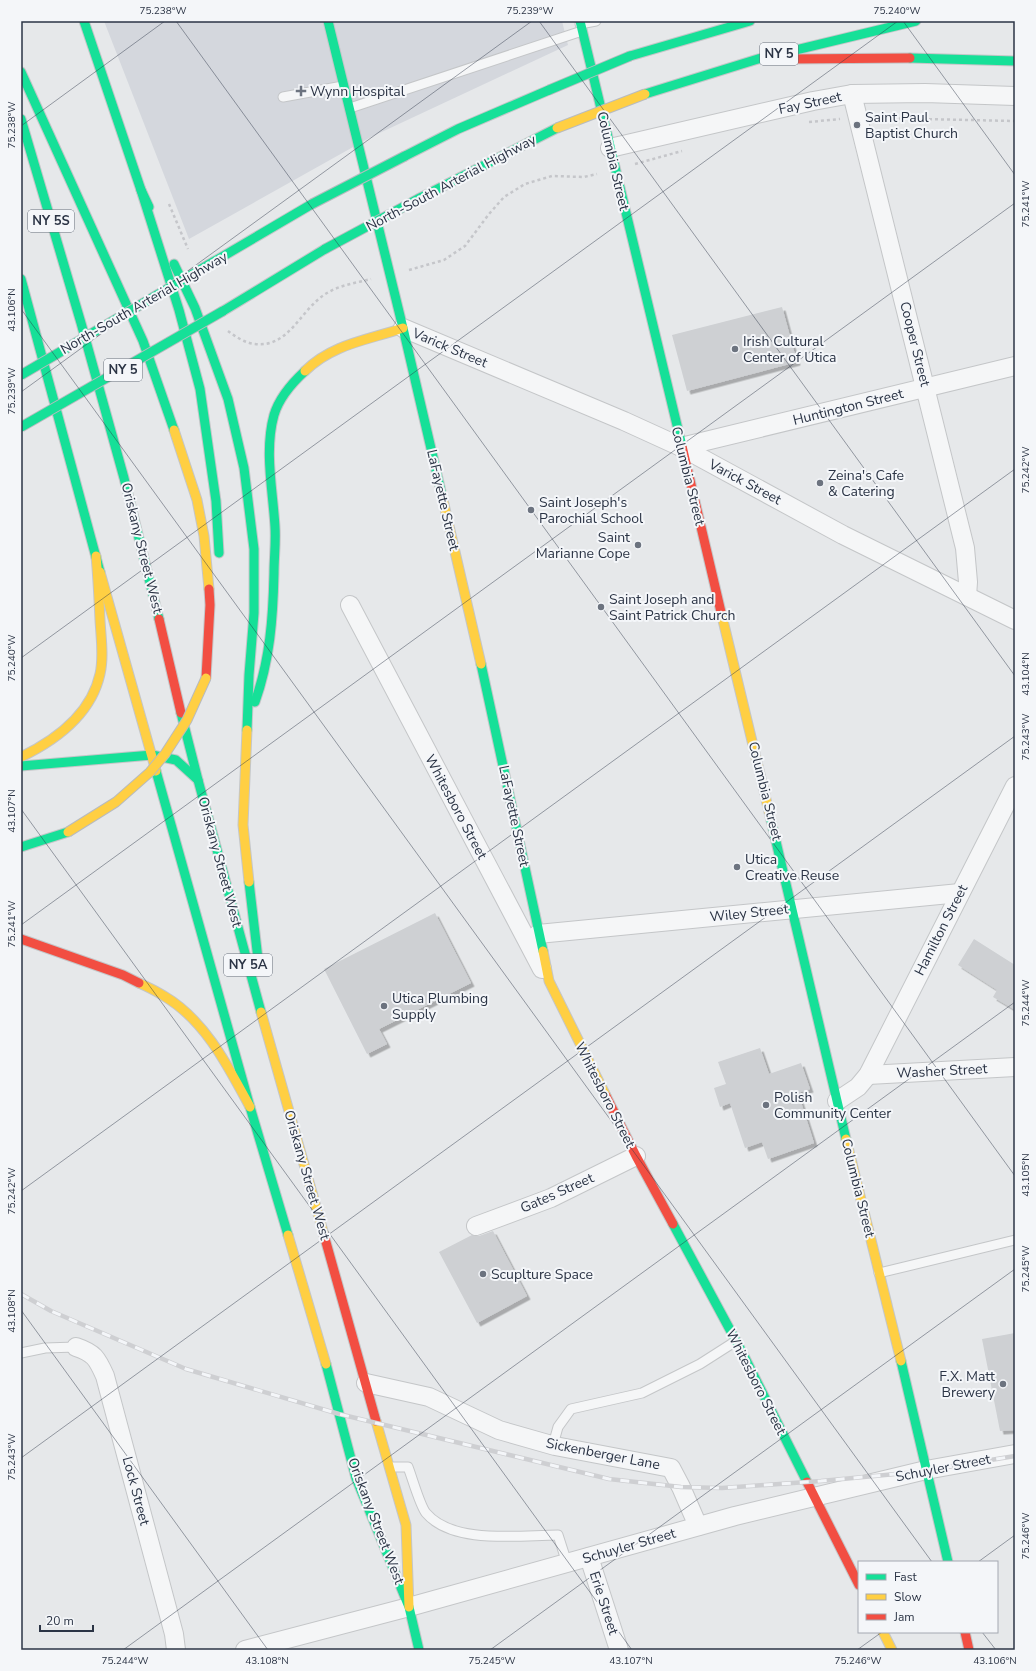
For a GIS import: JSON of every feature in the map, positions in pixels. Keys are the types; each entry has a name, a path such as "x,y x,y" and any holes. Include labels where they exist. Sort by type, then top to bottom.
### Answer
{"main road":[{"path":"84,21 141,190 179,310 200,389 216,501 220,564"},
{"name":"LaFayette Street","path":"328,21 403,328 494,722 548,981"},
{"name":"North-South Arterial Highway","path":"21,375 312,204 458,129 630,56 750,21"},
{"name":"North-South Arterial Highway","path":"21,427 124,369 325,250 420,198 557,128 645,94 758,59 916,21"},
{"name":"Columbia Street","path":"581,25 948,1561"},
{"path":"758,59 930,58 1015,61"},
{"path":"21,72 122,292 143,342 162,392 197,500 204,536 210,605 206,678"},
{"name":"Oriskany Street West","path":"21,119 81,323 124,478 198,780 265,1026 406,1525 409,1607"},
{"path":"141,190 195,308 228,399 244,468 254,549 254,613 247,722 243,825 265,1026"},
{"name":"Oriskany Street West","path":"22,283 96,556 250,1107 325,1361 356,1478 409,1607 419,1650"},
{"path":"247,722 263,682 274,618 275,529 270,436 275,414 282,398 310,365 323,356 353,341 388,334 403,328"},
{"path":"21,758 38,750 78,718 90,700 100,675 102,645 96,556"},
{"path":"21,847 68,832 116,802 150,772 165,754 187,720 206,678 218,637"},
{"path":"21,766 152,754 176,760 198,780"},
{"path":"21,939 123,975 164,996 192,1018 223,1057 250,1107"},
{"name":"Whitesboro Street","path":"548,981 636,1156 736,1341 858,1583"},
{"path":"884,1633 892,1650"},
{"path":"965,1633 969,1650"}],"street":[{"name":"Fay Street","path":"610,148 814,101 852,94 925,93 1015,96"},
{"name":"Cooper Street","path":"852,94 965,548 968,582 967,596"},
{"name":"Varick Street","path":"403,328 624,421 681,447 843,535 1015,620"},
{"name":"Huntington Street","path":"681,447 1015,366"},
{"name":"Whitesboro Street","path":"350,605 548,981"},
{"name":"Hamilton Street","path":"837,1101 858,1087 868,1075 1015,786"},
{"name":"Wiley Street","path":"538,934 792,908 960,893"},
{"name":"Washer Street","path":"868,1075 1015,1067"},
{"name":"Gates Street","path":"476,1226 551,1198 636,1156"},
{"name":"Lock Street","path":"76,1347 89,1351 99,1362 105,1376 174,1634 176,1650"},
{"name":"Sickenberger Lane","path":"366,1383 430,1397 499,1430 553,1445 671,1468 698,1526"},
{"name":"Schuyler Street","path":"245,1650 409,1607 698,1526 814,1496 926,1470 1015,1454"},
{"name":"Erie Street","path":"589,1557 619,1650"}],"lane":[{"path":"350,108 581,25 596,21"},
{"path":"283,97 343,86"},
{"path":"879,1274 1015,1240"},
{"path":"553,1445 558,1428 571,1409 642,1393 700,1364 736,1341"},
{"path":"21,1352 45,1348 76,1347"},
{"path":"390,1467 408,1467 425,1512 440,1526 464,1534 491,1536 558,1535 567,1563"}],"shaded area":[{"name":"Wynn Hospital","path":"104,21 562,21 568,45 371,137 189,239"}],"building":[{"name":"Irish Cultural Center of Utica","path":"782,307 797,362 687,391 672,335"},
{"name":"Utica Plumbing Supply","path":"435,913 471,983 379,1029 387,1044 367,1054 324,969"},
{"path":"974,939 1015,965 1015,1010 993,997 997,990 958,965"},
{"name":"Polish Community Center","path":"760,1048 769,1074 801,1063 810,1089 798,1093 814,1143 768,1159 762,1142 745,1148 730,1103 720,1107 714,1088 726,1084 718,1062"},
{"name":"Scuplture Space","path":"493,1231 527,1296 477,1323 439,1252 472,1235 479,1236"},
{"name":"F.X. Matt Brewery","path":"1015,1333 1015,1430 1000,1431 982,1339"}],"railway":[{"path":"21,1294 51,1311 186,1369 339,1414 609,1479 681,1487 722,1488 917,1472 1015,1456"}],"traffic: fast":[{"path":"84,21 141,190 149,207"},
{"path":"328,21 403,328 443,500"},
{"path":"580,21 682,446"},
{"path":"630,56 750,21"},
{"path":"645,94 758,59 916,21"},
{"path":"549,90 630,56"},
{"path":"910,58 1015,61"},
{"path":"21,72 143,341 174,430"},
{"path":"405,156 458,129 549,90"},
{"path":"21,119 81,323 124,478 159,619"},
{"path":"420,198 557,128"},
{"path":"312,204 405,156"},
{"path":"141,190 179,310 200,389 216,501 219,553"},
{"path":"325,249 420,198"},
{"path":"215,261 312,204"},
{"path":"223,311 325,249"},
{"path":"21,375 215,261"},
{"path":"174,264 195,308 228,399 244,468 254,549 254,613 249,675 247,730"},
{"path":"21,279 100,572"},
{"path":"21,283 23,288"},
{"path":"21,427 223,311"},
{"path":"255,702 267,655 273,606 275,533 269,457 271,429 274,415 279,403 291,386 305,371"},
{"path":"481,664 543,951"},
{"path":"181,713 261,1012"},
{"path":"21,766 152,755 176,760 198,780"},
{"path":"156,771 250,1107 288,1235"},
{"path":"770,816 846,1139"},
{"path":"21,847 68,832"},
{"path":"249,882 258,959"},
{"path":"673,1224 742,1352 807,1482"},
{"path":"901,1361 948,1561"},
{"path":"326,1364 356,1478 409,1607 419,1650"}],"traffic: slow":[{"path":"557,128 645,94"},
{"path":"305,371 316,362 339,349 403,328"},
{"path":"174,430 197,500 204,536 209,589"},
{"path":"443,500 481,664"},
{"path":"21,757 47,743 70,724 89,702 95,689 100,674 102,654 96,556"},
{"path":"100,572 156,771"},
{"path":"721,612 770,816"},
{"path":"68,832 116,802 150,772 165,754 187,720 206,678"},
{"path":"247,730 243,825 249,882"},
{"path":"543,951 549,981 606,1096"},
{"path":"139,983 161,994 179,1006 192,1018 224,1060 250,1107"},
{"path":"261,1012 324,1235"},
{"path":"846,1139 901,1361"},
{"path":"288,1235 326,1364"},
{"path":"376,1421 406,1525 409,1607"},
{"path":"884,1633 892,1650"}],"traffic: jam":[{"path":"791,59 910,58"},
{"path":"682,446 721,612"},
{"path":"206,678 210,605 209,589"},
{"path":"159,619 181,713"},
{"path":"21,939 123,975 139,983"},
{"path":"606,1096 636,1156 673,1224"},
{"path":"324,1235 376,1421"},
{"path":"807,1482 858,1583"},
{"path":"965,1633 969,1650"}],"place":[{"name":"Wynn Hospital","path":"301,91"},
{"name":"Saint Paul Baptist Church","path":"857,125"},
{"name":"Irish Cultural Center of Utica","path":"735,349"},
{"name":"Zeina's Cafe & Catering","path":"820,483"},
{"name":"Saint Joseph's Parochial School","path":"531,510"},
{"name":"Saint Marianne Cope","path":"638,545"},
{"name":"Saint Joseph and Saint Patrick Church","path":"601,607"},
{"name":"Utica Creative Reuse","path":"737,867"},
{"name":"Utica Plumbing Supply","path":"384,1006"},
{"name":"Polish Community Center","path":"766,1105"},
{"name":"Scuplture Space","path":"483,1274"},
{"name":"F.X. Matt Brewery","path":"1003,1384"}]}
